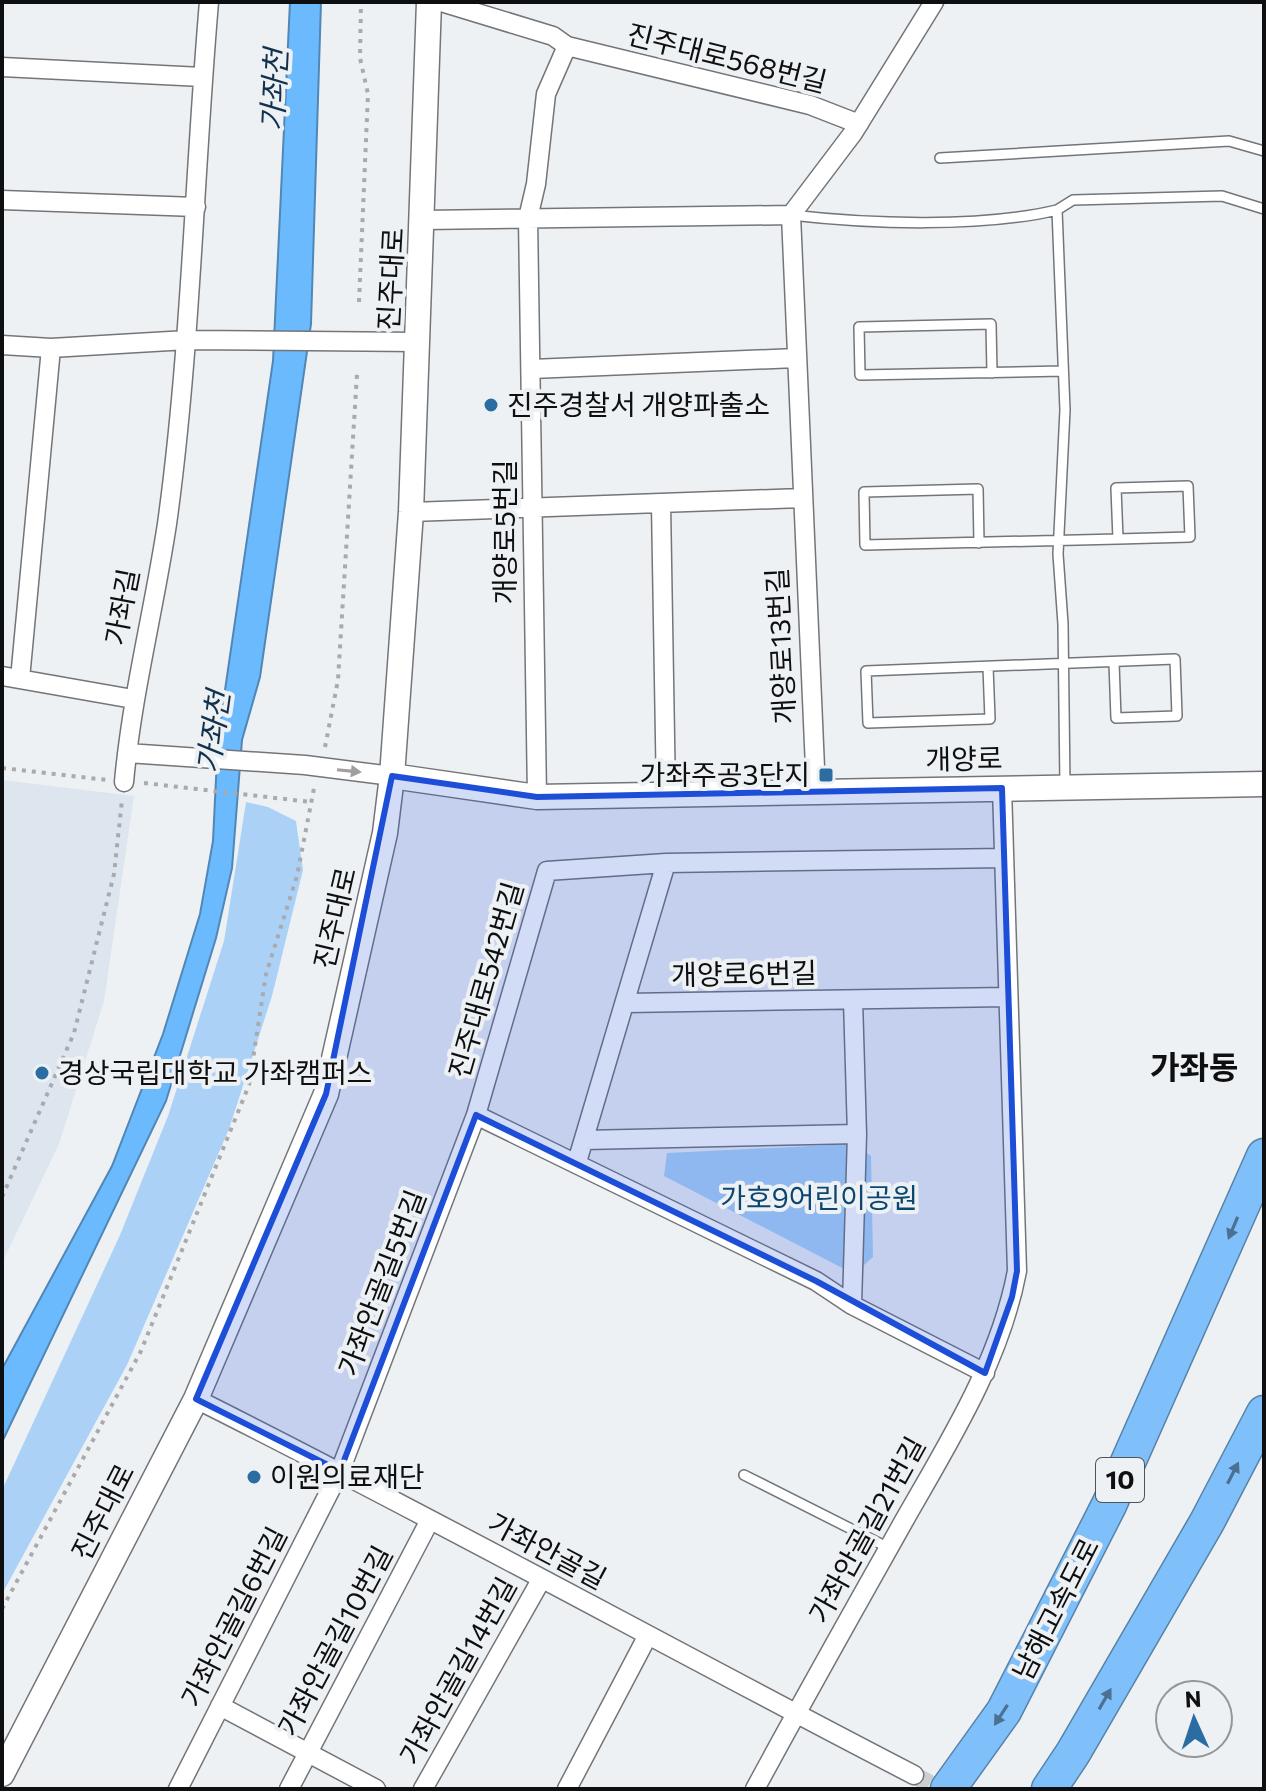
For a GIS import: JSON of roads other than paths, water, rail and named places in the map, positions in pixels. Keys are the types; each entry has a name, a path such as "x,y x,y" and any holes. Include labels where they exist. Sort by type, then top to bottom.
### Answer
{"highway":[{"name":"남해고속도로","path":"948,1789 1004,1711 1102,1519 1264,1156"},
{"path":"1049,1789 1207,1522 1264,1413"}],"street":[{"name":"가좌길","path":"133,782 127,753 133,699 166,525 187,340 209,2"},
{"name":"진주대로","path":"2,1774 196,1399 326,1094 385,833 392,776 411,512 424,220 429,2"},
{"name":"진주대로568번길","path":"441,2 553,36 567,46 810,105 859,124"},
{"path":"424,220 791,215 859,124 934,2"},
{"path":"528,218 536,184 546,94 567,46"},
{"path":"2,67 202,77"},
{"path":"2,200 196,207"},
{"name":"개양로13번길","path":"791,215 816,791"},
{"name":"개양로5번길","path":"528,218 537,797"},
{"path":"2,345 51,348 187,340 418,342"},
{"path":"51,348 36,513 11,678 133,699"},
{"path":"532,369 796,358"},
{"path":"411,512 801,498"},
{"path":"661,504 666,796"},
{"path":"127,753 251,761 392,776"},
{"name":"개양로","path":"392,776 537,797 1264,784"},
{"path":"985,1373 1012,1297 1017,1271 1002,788"},
{"path":"666,863 1003,858"},
{"name":"진주대로542번길","path":"666,863 547,871 476,1115 816,1281 852,1305 985,1373"},
{"name":"개양로6번길","path":"666,863 626,1003 1007,997"},
{"path":"852,1305 857,1134 853,1000"},
{"path":"577,1162 626,1003"},
{"name":"가좌안골길5번길","path":"340,1471 476,1115"},
{"path":"584,1140 857,1134"},
{"name":"가좌안골길21번길","path":"795,1714 985,1373"},
{"name":"가좌안골길","path":"196,1399 340,1471 647,1637 914,1775"},
{"name":"가좌안골길6번길","path":"178,1789 340,1471"},
{"name":"가좌안골길10번길","path":"289,1789 430,1520"},
{"name":"가좌안골길14번길","path":"423,1789 541,1580"},
{"path":"567,1789 647,1637"},
{"path":"220,1706 376,1789"},
{"path":"755,1789 795,1714"}],"lane":[{"path":"940,158 1229,141 1264,151"},
{"path":"791,215 853,222 1023,218 1057,210 1073,200 1222,196 1264,209"},
{"path":"1057,210 1065,410 1058,541 1065,786"},
{"path":"992,373 991,324 859,327 860,375 992,373 1063,371"},
{"path":"979,543 978,489 864,492 865,545 979,543 1190,537 1188,486 1116,488 1118,539"},
{"path":"988,667 990,719 868,723 866,671 1175,659 1177,716 1116,718 1114,663"},
{"path":"744,1475 889,1548"}],"water":[{"name":"가좌천","path":"290,2 321,2 311,324 260,677 242,740 232,868 216,938 166,1101 2,1442 2,1369 112,1166 163,1034 200,914 213,841 218,738 273,361"}],"tunnel":[{"path":"914,1775 939,1789"}],"place":[{"name":"진주경찰서 개양파출소","path":"491,405"},
{"name":"가좌주공3단지","path":"826,775"},
{"name":"경상국립대학교 가좌캠퍼스","path":"42,1073"},
{"name":"이원의료재단","path":"254,1477"}],"district":[{"name":"가좌동","path":"1194,1068"}],"park label":[{"name":"가호9어린이공원","path":"819,1198"}]}
